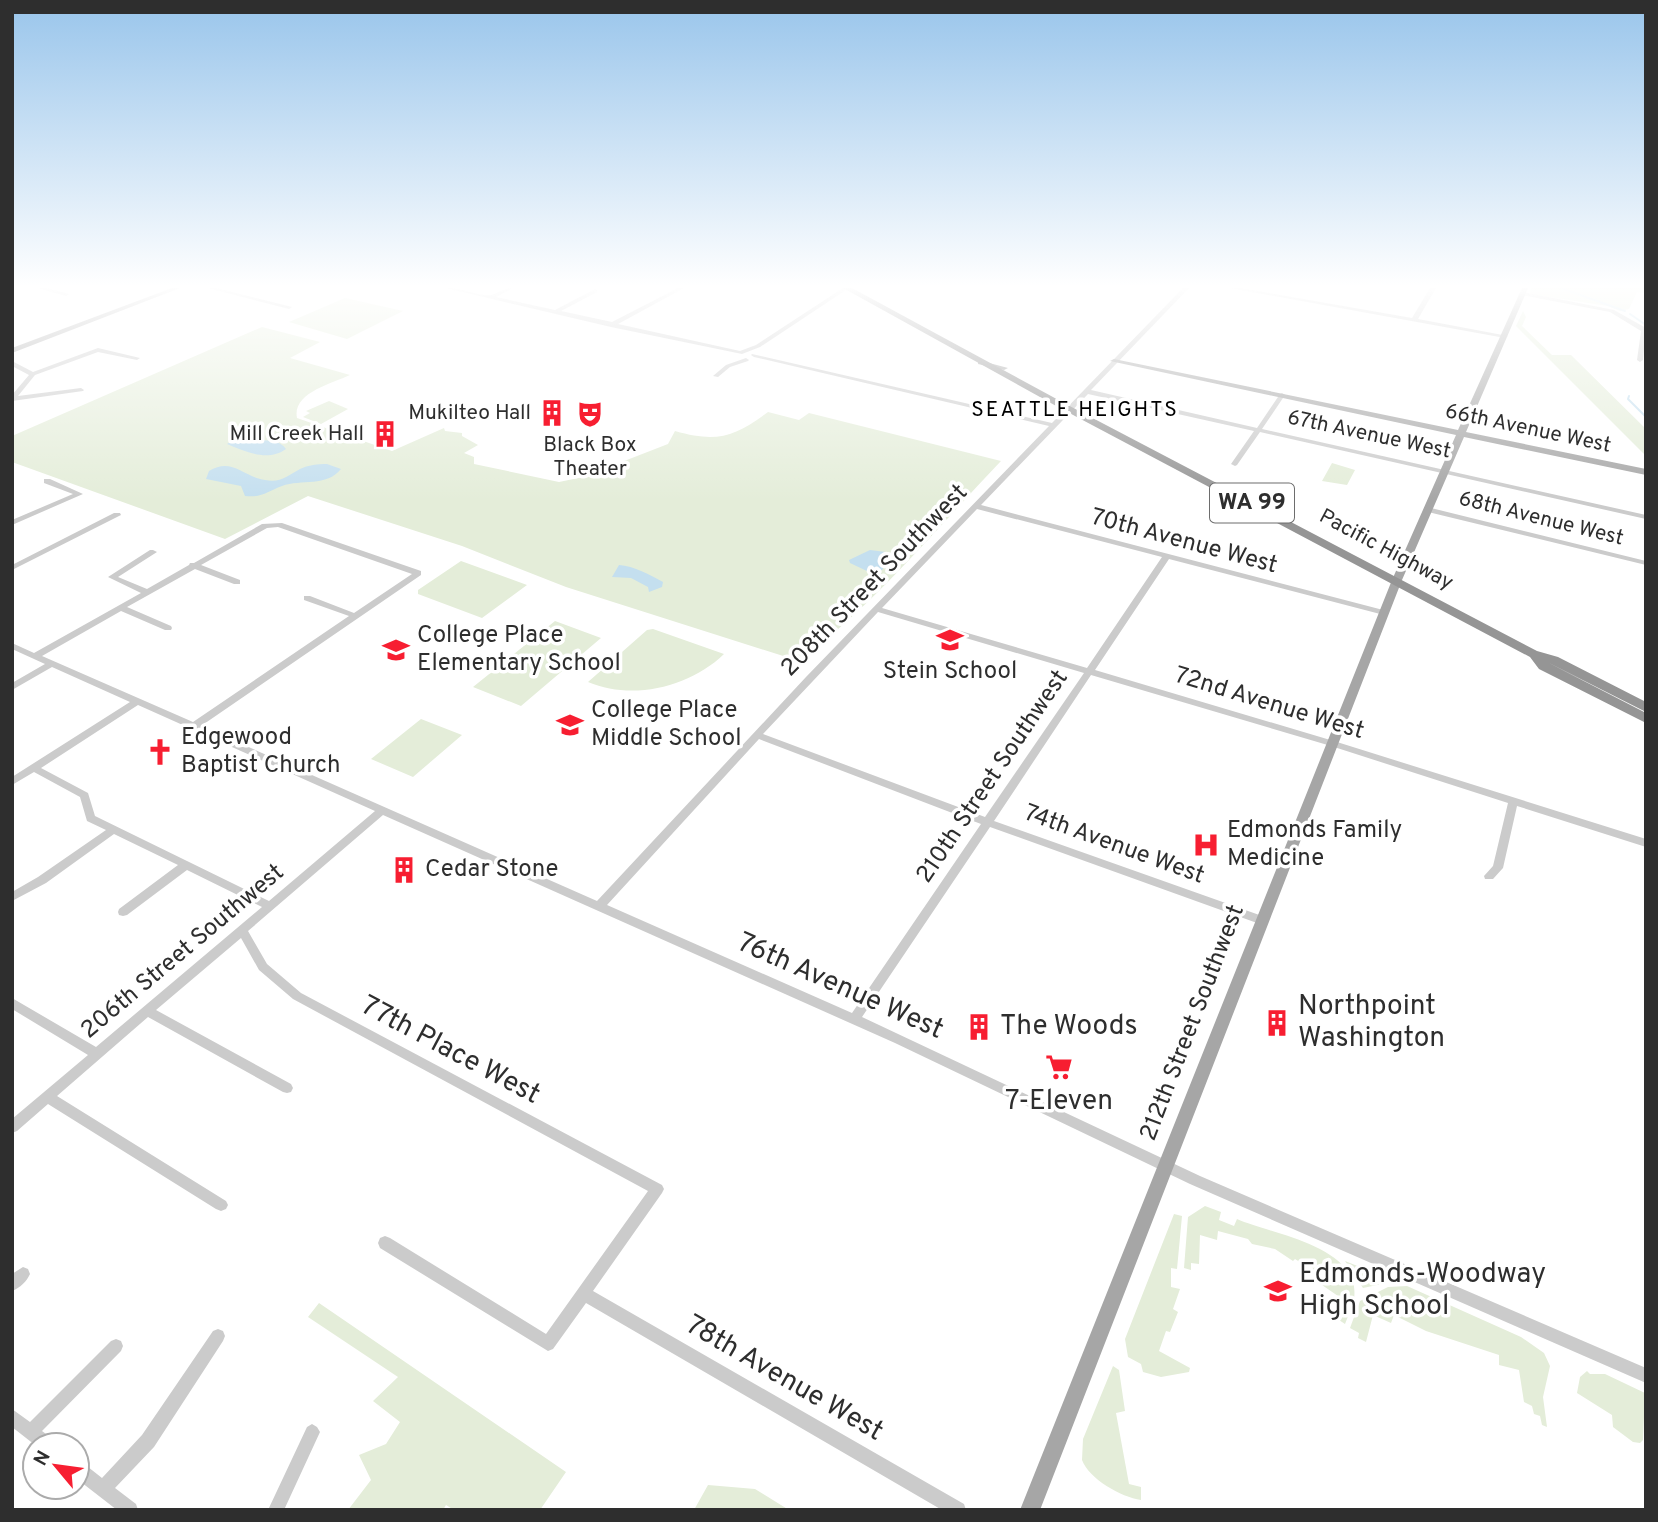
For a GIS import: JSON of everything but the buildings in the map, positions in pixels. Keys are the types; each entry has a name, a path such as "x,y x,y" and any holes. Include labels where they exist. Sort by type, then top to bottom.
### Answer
{"highway":[{"name":"Pacific Highway","path":"984,360 1065,401 1069,407"},
{"name":"Pacific Highway","path":"984,360 1533,654 1554,660 1646,711"},
{"name":"Pacific Highway","path":"1533,654 1544,666 1646,719"}],"main road":[{"name":"212th Street Southwest","path":"1030,1510 1397,580 1494,359"},
{"name":"66th Avenue West","path":"1114,361 1646,472"},
{"path":"1619,705 1646,711"}],"street":[{"path":"12,399 33,374 74,359"},
{"path":"716,376 733,359"},
{"path":"728,366 746,359"},
{"path":"761,359 1051,425"},
{"name":"208th Street Southwest","path":"598,907 757,735 1114,361"},
{"path":"12,363 33,374"},
{"path":"12,399 81,390"},
{"name":"67th Avenue West","path":"1085,391 1646,517"},
{"path":"1235,464 1282,395"},
{"path":"12,523 79,495 47,481"},
{"name":"70th Avenue West","path":"975,506 1384,613"},
{"name":"68th Avenue West","path":"1427,509 1646,563"},
{"path":"12,569 117,516"},
{"path":"35,656 256,529 274,525 418,573 194,726"},
{"path":"146,592 112,577 153,552"},
{"name":"210th Street Southwest","path":"855,1019 1166,558"},
{"path":"193,565 237,582"},
{"path":"307,598 356,616"},
{"path":"120,607 168,628"},
{"name":"72nd Avenue West","path":"878,609 1334,744 1646,843"},
{"name":"76th Avenue West","path":"15,650 35,656 138,701 855,1019 1165,1166 1646,1376"},
{"path":"12,687 51,664"},
{"path":"12,782 138,701"},
{"name":"74th Avenue West","path":"757,735 987,822 1261,920"},
{"path":"34,768 84,795 91,818 270,906"},
{"path":"1489,876 1498,868 1513,802"},
{"name":"206th Street Southwest","path":"12,1126 382,810"},
{"path":"12,897 42,880 114,829"},
{"path":"123,912 185,866"},
{"name":"77th Place West","path":"242,930 263,967 297,996 657,1189 584,1294"},
{"path":"12,1003 97,1054"},
{"path":"147,1011 287,1088"},
{"path":"47,1096 221,1205"},
{"path":"385,1243 548,1344 584,1294"},
{"name":"78th Avenue West","path":"584,1294 957,1510"},
{"path":"103,1489 148,1441 218,1336"},
{"path":"32,1431 116,1346"},
{"path":"12,1418 30,1431"},
{"path":"276,1510 312,1432"},
{"path":"91,1480 130,1510"}],"green space":[{"path":"189,359 294,359 350,375 314,390 300,402 297,418 392,451 444,428 445,431 462,433 462,436 478,445 464,453 474,457 474,464 559,482 583,477 668,444 675,431 702,437 724,435 745,427 768,412 799,420 809,413 1001,461 879,591 799,661 566,587 462,546 308,496 225,539 12,462 12,436"},
{"path":"1549,359 1575,359 1646,429 1646,456"},
{"path":"329,401 348,409 321,424 303,417 310,413 306,411"},
{"path":"1332,463 1355,470 1347,485 1322,481"},
{"path":"461,561 527,585 482,618 418,594 418,590"},
{"path":"555,621 601,638 521,706 473,687"},
{"path":"653,629 724,654 695,675 660,688 623,690 588,682 647,630"},
{"path":"421,719 462,735 413,777 371,759"},
{"path":"1205,1206 1221,1212 1219,1220 1234,1226 1237,1219 1291,1237 1329,1254 1344,1266 1353,1281 1354,1299 1345,1324 1330,1314 1338,1296 1322,1285 1325,1278 1295,1259 1293,1261 1275,1249 1252,1244 1248,1239 1218,1231 1217,1240 1200,1235 1199,1264 1191,1263 1191,1270 1184,1268 1188,1217"},
{"path":"1174,1214 1182,1216 1177,1269 1171,1268 1171,1287 1180,1289 1173,1309 1178,1312 1170,1332 1166,1331 1159,1351 1190,1368 1189,1372 1161,1377 1143,1372 1141,1364 1128,1357 1125,1339"},
{"path":"1345,1261 1390,1279 1391,1282 1363,1288"},
{"path":"1407,1286 1521,1337 1544,1353 1550,1366 1543,1397 1547,1427 1542,1425 1540,1416 1534,1414 1532,1406 1524,1402 1519,1370 1499,1365 1499,1355 1426,1331 1394,1315 1391,1323 1373,1315 1366,1342 1358,1338 1359,1333 1350,1328 1360,1301 1388,1287"},
{"path":"319,1303 566,1472 540,1510 454,1510 446,1505 443,1510 348,1510 371,1480 359,1455 386,1444 400,1422 373,1401 398,1377 308,1317"},
{"path":"1113,1366 1119,1370 1125,1411 1116,1413 1129,1484 1141,1487 1141,1500 1124,1495 1098,1480 1082,1460 1083,1439"},
{"path":"1587,1371 1590,1374 1605,1374 1645,1393 1643,1440 1640,1443 1633,1442 1613,1427 1612,1415 1577,1393 1580,1377"},
{"path":"708,1485 755,1489 789,1510 694,1510"}],"water":[{"path":"236,438 276,442 286,449 272,455 257,454 227,444"},
{"path":"327,464 341,469 329,478 289,484 256,496 245,496 241,486 206,479 209,471 224,466 257,478 275,481 306,467"},
{"path":"870,550 886,552 887,563 882,570 869,572 850,563 849,560"},
{"path":"619,565 636,569 663,582 662,587 649,592 648,587 631,578 612,577"}],"waterway":[{"path":"1629,396 1628,399 1646,417"}],"place":[{"name":"Mukilteo Hall","path":"552,413"},
{"name":"Black Box Theater","path":"590,414"},
{"name":"Mill Creek Hall","path":"385,434"},
{"name":"Stein School","path":"950,640"},
{"name":"College Place Elementary School","path":"396,650"},
{"name":"College Place Middle School","path":"570,725"},
{"name":"Edgewood Baptist Church","path":"160,752"},
{"name":"Edmonds Family Medicine","path":"1206,845"},
{"name":"Cedar Stone","path":"404,870"},
{"name":"Northpoint Washington","path":"1277,1023"},
{"name":"The Woods","path":"979,1027"},
{"name":"7-Eleven","path":"1059,1067"},
{"name":"Edmonds-Woodway High School","path":"1278,1291"}],"district":[{"name":"SEATTLE HEIGHTS","path":"1075,410"}]}
